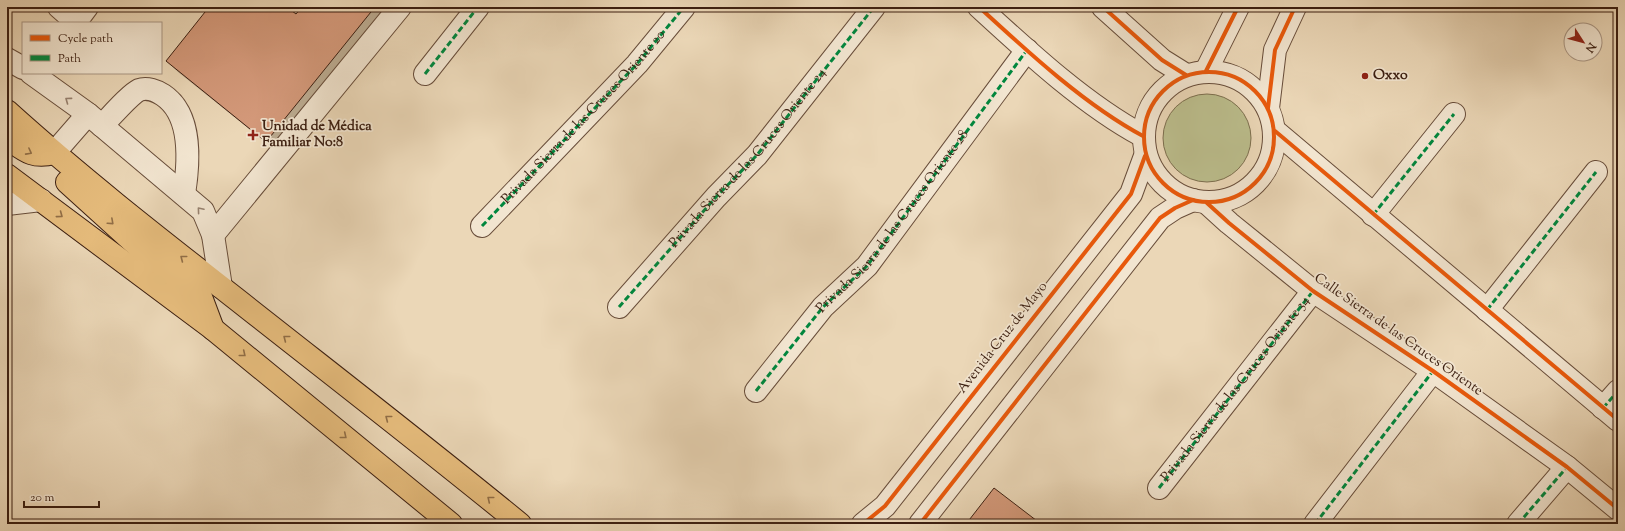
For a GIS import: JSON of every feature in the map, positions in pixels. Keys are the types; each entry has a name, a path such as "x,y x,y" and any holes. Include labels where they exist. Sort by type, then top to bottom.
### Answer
{"main road":[{"path":"7,111 54,153 154,236 221,287 520,524"},
{"path":"7,138 32,155 43,156 54,153"},
{"path":"54,153 51,163 53,170 143,251 201,297 213,329"},
{"path":"7,175 213,329 451,524"}],"street":[{"path":"60,7 79,17"},
{"path":"213,234 400,7"},
{"path":"425,74 478,7"},
{"name":"Privada Sierra de las Cruces Oriente 20","path":"482,226 637,64 684,7"},
{"name":"Privada Sierra de las Cruces Oriente 24","path":"619,307 716,197 757,154 874,7"},
{"path":"979,7 1027,50 1144,146"},
{"path":"924,523 1160,218 1175,208 1200,202 1228,200 1247,191 1263,175 1272,156 1275,131 1268,108 1253,88 1231,75 1196,73 1162,60 1103,7"},
{"path":"1200,202 1180,197 1158,180 1144,146 1146,116 1155,99 1169,85 1196,73 1238,7"},
{"path":"1268,108 1275,50 1295,7"},
{"name":"Privada Sierra de las Cruces Oriente 28","path":"756,391 823,308 867,266 1027,50"},
{"path":"7,59 22,67"},
{"path":"33,74 95,120 203,211 213,234 221,287"},
{"path":"54,153 95,120 139,90 148,89 158,92 167,98 178,111 187,143 187,176 184,194"},
{"path":"1373,215 1454,114"},
{"path":"1275,131 1610,414 1618,390"},
{"name":"Avenida Cruz de Mayo","path":"863,524 885,506 1131,194 1144,146"},
{"path":"1487,310 1596,172"},
{"path":"7,204 41,200"},
{"name":"Calle Sierra de las Cruces Oriente","path":"1200,202 1313,291 1433,371 1567,467 1618,509"},
{"name":"Privada Sierra de las Cruces Oriente 34","path":"1159,488 1313,291"},
{"path":"1315,524 1433,371"},
{"path":"1518,524 1567,467"}],"green space":[{"path":"1207,94 1224,98 1238,107 1247,121 1251,138 1247,155 1238,169 1224,178 1207,182 1190,178 1176,169 1167,155 1163,138 1167,121 1176,107 1190,98"}],"building":[{"path":"209,7 287,7 296,14 302,7 375,7 266,142 166,61"},
{"path":"994,488 1041,524 966,524"}],"marked path":[{"path":"425,74 478,7"},
{"path":"482,226 637,64 684,7"},
{"path":"619,307 716,197 757,155 874,7"},
{"path":"756,391 823,307 867,266 1027,50"},
{"path":"1373,215 1454,114"},
{"path":"1487,310 1596,172"},
{"path":"1159,488 1313,291"},
{"path":"1315,524 1433,371"},
{"path":"1603,408 1618,391"},
{"path":"1518,524 1567,467"}],"cycle path":[{"path":"979,7 1058,77 1100,109 1143,136"},
{"path":"1103,7 1162,60 1186,75"},
{"path":"1206,71 1238,7"},
{"path":"1268,108 1275,50 1295,7"},
{"path":"1215,72 1228,74 1240,79 1260,96 1267,106 1272,118 1274,137 1272,156 1267,168 1250,188 1240,195 1228,200 1203,202 1190,200 1178,195 1158,178 1151,168 1146,156 1144,131 1146,118 1151,106 1168,86 1178,79 1190,74 1215,72"},
{"path":"1275,131 1618,420"},
{"path":"863,524 885,506 1131,194 1145,156"},
{"path":"920,524 1160,218 1175,208 1193,200"},
{"path":"1207,203 1229,223 1313,291 1433,371 1567,467 1618,509"}],"place":[{"name":"Oxxo","path":"1365,76"},
{"name":"Unidad de Médica Familiar No:8","path":"253,135"}]}
